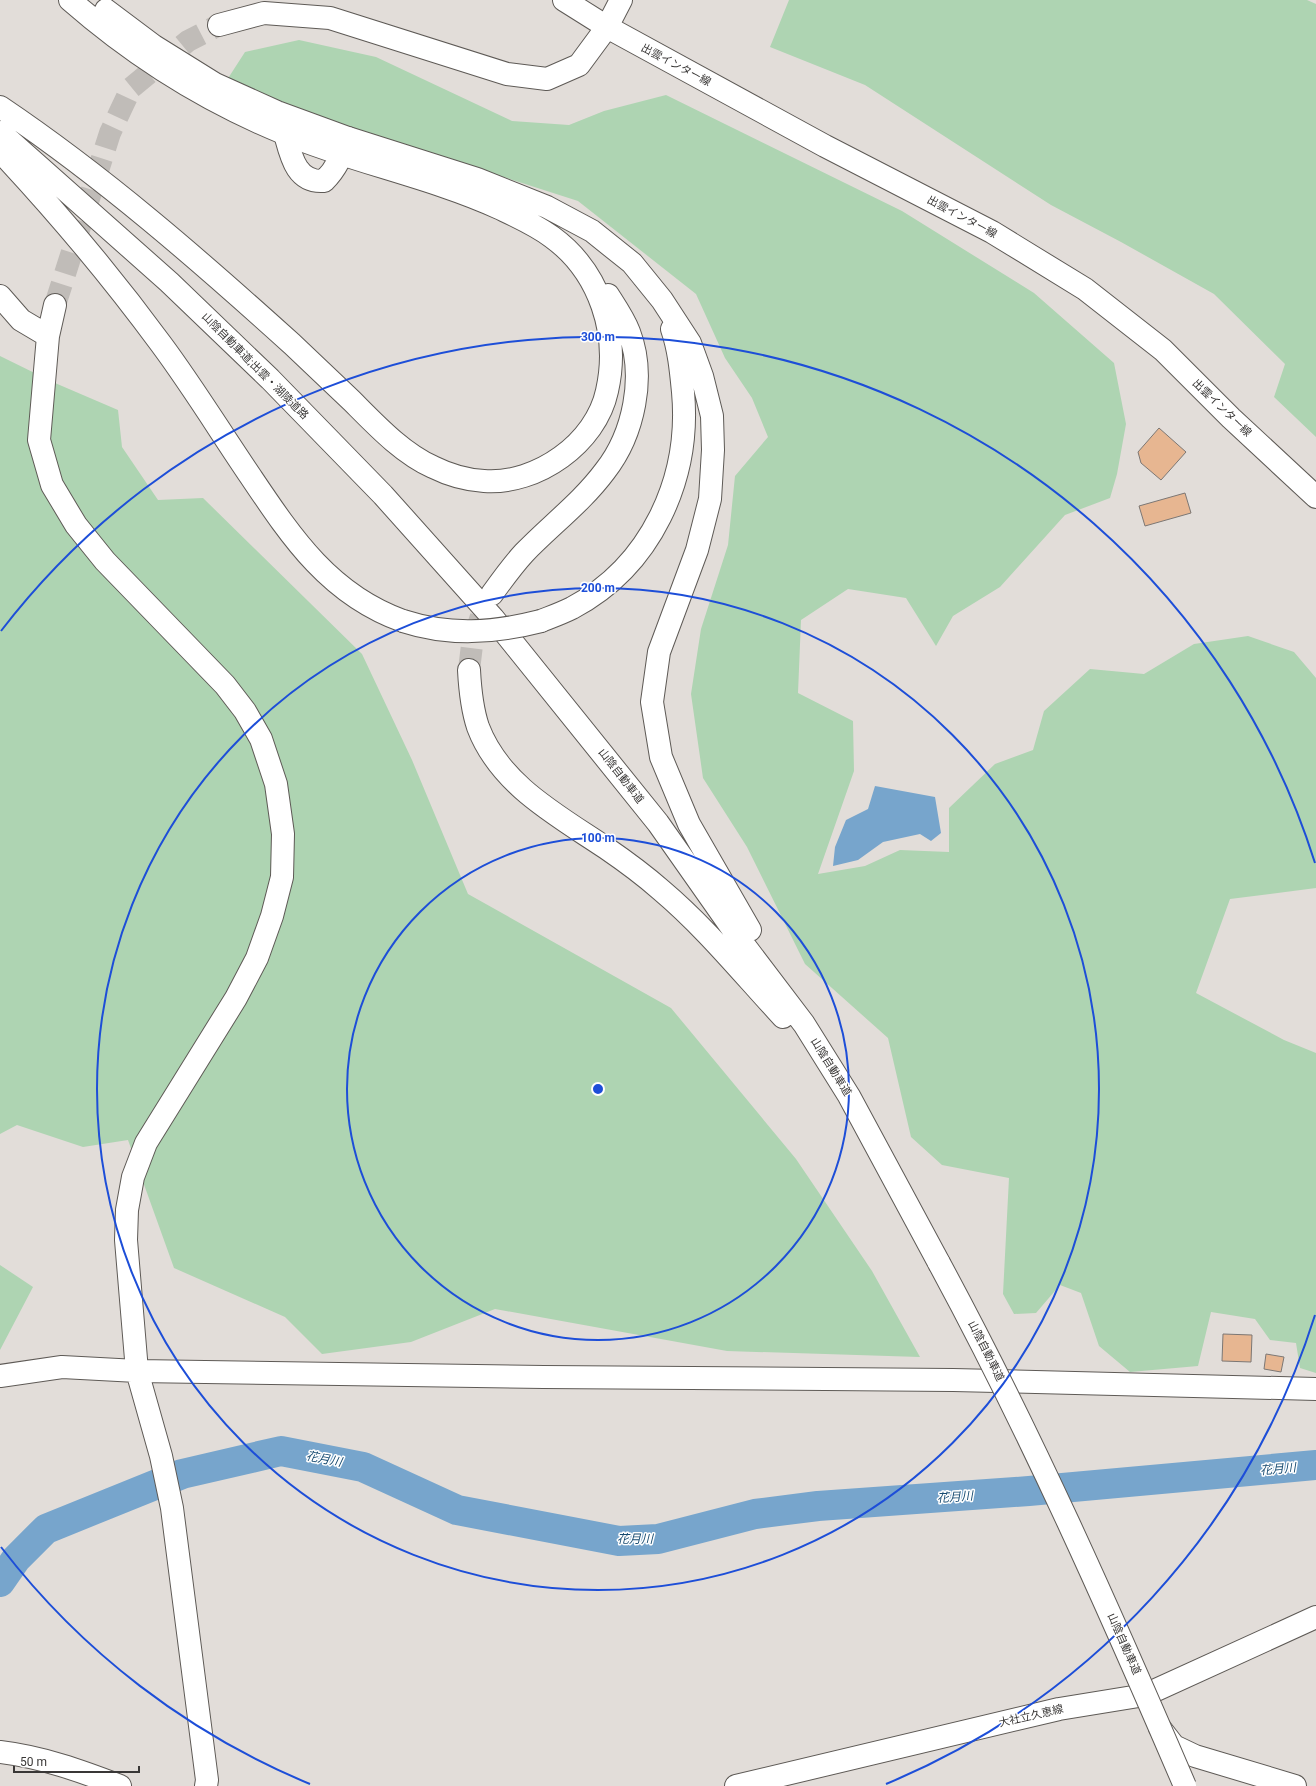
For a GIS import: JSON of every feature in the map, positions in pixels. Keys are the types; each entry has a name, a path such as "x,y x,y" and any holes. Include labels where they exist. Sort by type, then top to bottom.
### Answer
{"main road":[{"path":"70,0 144,58 205,96 285,134 345,146 477,179 547,207 592,231 632,263 662,300 690,343 702,376 712,416 714,450 710,499 697,550 659,652 652,702 661,757 689,824 799,1027"},
{"path":"92,0 154,46 215,84 277,112 345,146 468,194 525,220 553,237 574,256 600,284 617,308 629,332 635,357 637,386 632,415 622,442 606,470 585,495 524,554 492,594"},
{"name":"出雲インター線","path":"564,0 607,27 825,146 992,232 1085,289 1163,350 1230,418 1316,496"},
{"path":"219,25 264,13 330,18 507,74 547,79 579,65 607,27 621,0"},
{"path":"0,107 53,143 144,215 278,331 401,447 429,466 457,477 487,482 516,478 540,470 565,456 582,439 596,421 606,397 609,385 612,347 607,318 592,282 574,256"},
{"name":"山陰自動車道;出雲・湖陵道路","path":"0,132 163,276 270,379 383,495 493,618"},
{"path":"285,134 292,160 302,174 314,182 324,181 336,168 345,146"},
{"path":"0,151 59,214 124,294 162,345 282,523 309,557 333,581 360,600 388,615 418,626 445,630 478,632 512,628 541,621 572,608 597,592 621,571 643,547 659,522 670,496 679,470 683,444 685,408 681,370 675,337 662,300"},
{"path":"0,296 21,320 48,336"},
{"path":"55,305 48,336 39,440 52,485 76,525 105,561 225,685 245,711 261,739 276,784 283,834 282,877 272,916 257,958 236,998 146,1143 133,1177 127,1210 126,1240 137,1371 161,1456 172,1508 207,1780 206,1786"},
{"name":"山陰自動車道","path":"493,618 658,823 799,1027 849,1096 936,1266 1053,1513 1109,1636 1174,1786"},
{"path":"469,670 471,697 478,727 489,750 506,772 537,801 633,868 692,918 799,1027"},
{"name":"山陰自動車道","path":"936,1266 1006,1391 1121,1638 1185,1786"},
{"path":"0,1376 62,1367 137,1371 552,1378 961,1380 1316,1389"},
{"name":"大社立久恵線","path":"736,1786 1059,1709 1145,1694 1316,1617"},
{"path":"1145,1694 1160,1728 1174,1746 1195,1756 1295,1786"},
{"path":"0,1752 26,1755 74,1769 120,1786"}],"green space":[{"path":"789,0 1307,0 1316,4 1316,437 1274,397 1285,364 1214,294 1051,205 865,85 770,47"},
{"path":"299,40 376,57 512,121 569,125 604,111 666,95 902,211 1034,293 1114,363 1126,424 1117,474 1110,498 1065,515 1000,587 953,616 936,646 906,598 848,589 801,620 798,693 853,721 854,771 818,874 865,866 900,850 949,852 949,808 995,764 1033,750 1044,711 1090,669 1144,674 1194,644 1248,636 1294,652 1316,678 1316,888 1230,899 1196,993 1284,1040 1316,1053 1316,1373 1300,1368 1296,1343 1270,1340 1255,1319 1211,1312 1198,1366 1130,1372 1099,1346 1081,1293 1060,1285 1036,1313 1014,1314 1003,1294 1009,1178 942,1165 911,1137 888,1038 805,964 747,847 703,778 691,694 701,629 728,545 735,476 768,437 752,398 725,358 696,294 578,201 283,106 225,83 245,52"},
{"path":"0,356 55,383 118,410 122,447 158,500 203,498 362,654 412,760 468,894 671,1008 796,1159 872,1271 920,1357 727,1351 495,1309 411,1342 322,1354 285,1317 174,1268 128,1140 83,1147 17,1125 0,1134"},
{"path":"0,1265 33,1287 0,1350"}],"water":[{"path":"875,786 935,797 941,833 931,841 920,834 883,842 858,860 833,866 835,847 846,820 868,809"}],"building":[{"path":"1159,428 1186,452 1161,480 1141,463 1138,452"},
{"path":"1185,493 1191,513 1145,526 1139,506"},
{"path":"1223,1334 1252,1335 1251,1362 1222,1361"},
{"path":"1266,1354 1284,1357 1281,1372 1264,1369"}],"waterway":[{"name":"花月川","path":"0,1582 16,1559 46,1529 182,1474 281,1451 363,1467 457,1510 619,1541 658,1539 755,1514 818,1506 1029,1491 1316,1465"}],"tunnel":[{"path":"55,305 110,133 131,88 188,41 219,25"},
{"path":"469,670 472,645 482,613"}]}
